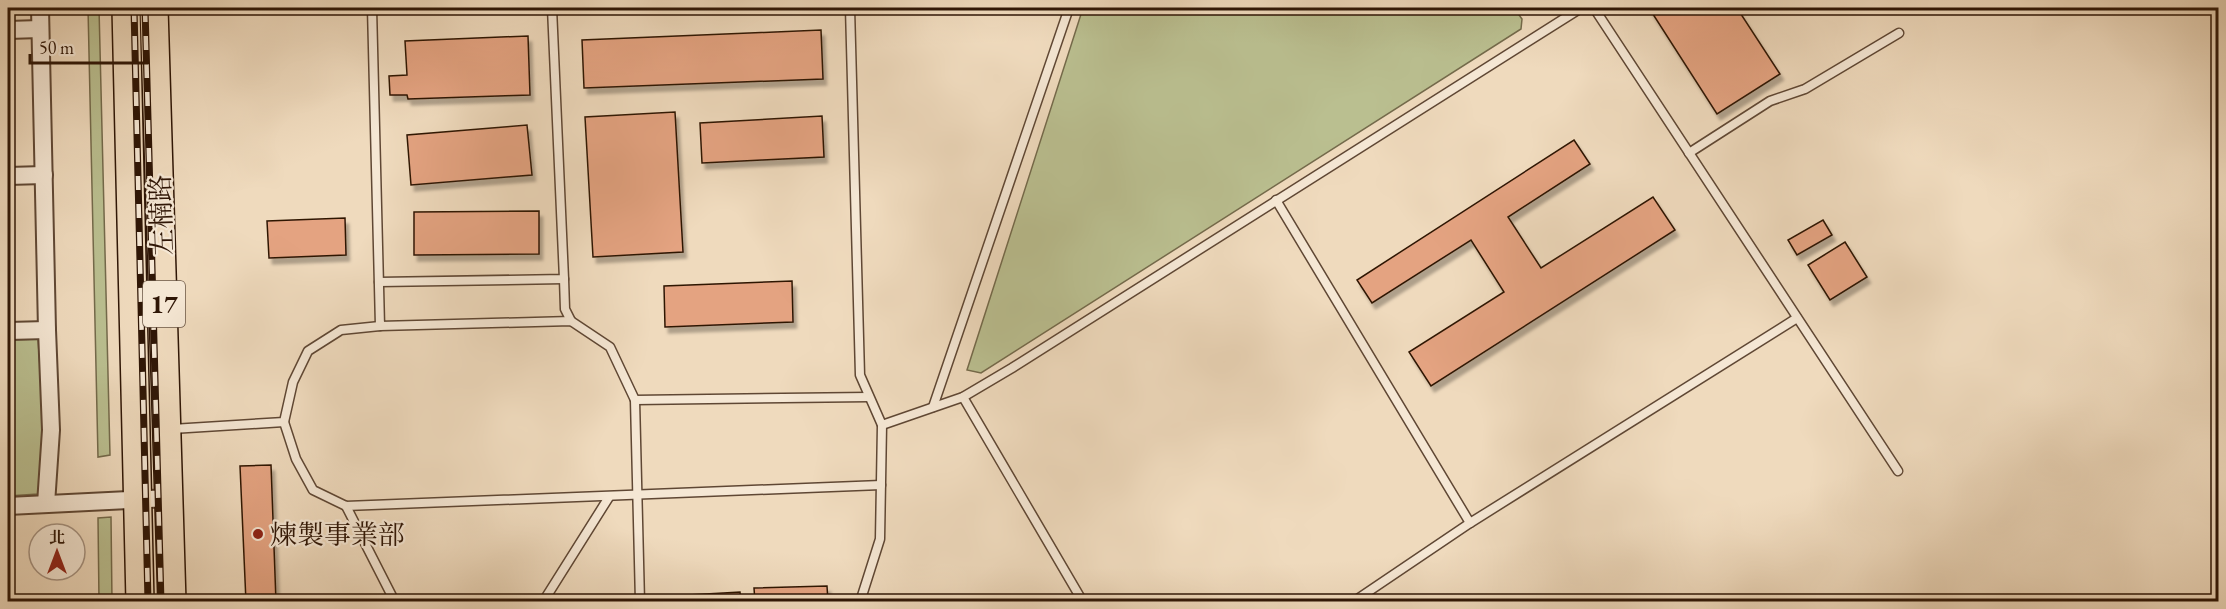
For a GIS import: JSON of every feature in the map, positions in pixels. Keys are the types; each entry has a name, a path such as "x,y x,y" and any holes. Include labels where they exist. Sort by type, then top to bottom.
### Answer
{"main road":[{"name":"左楠路","path":"126,8 140,602"},
{"name":"左楠路","path":"154,8 172,602"}],"street":[{"path":"40,8 51,430 46,504"},
{"path":"8,30 40,29"},
{"path":"8,176 44,175"},
{"path":"8,331 47,330"},
{"path":"8,506 169,498"}],"lane":[{"path":"372,8 380,326"},
{"path":"552,8 565,309 571,321 610,347 635,400 640,602"},
{"path":"850,8 860,375 882,425 880,539 860,602"},
{"path":"933,407 1070,8"},
{"path":"882,425 963,397 1022,362 1581,8"},
{"path":"1594,8 1898,471"},
{"path":"1689,153 1770,101 1805,88 1899,33"},
{"path":"1276,200 1470,523"},
{"path":"379,282 564,279"},
{"path":"1353,602 1470,523 1797,318"},
{"path":"571,321 380,326 341,330 308,351 293,382 284,422 296,459 313,490 346,506 881,485"},
{"path":"635,400 868,397"},
{"path":"963,397 1083,602"},
{"path":"168,429 284,422"},
{"path":"543,602 609,497"},
{"path":"346,506 395,602"}],"green space":[{"path":"88,8 99,8 110,455 98,457"},
{"path":"1083,8 1514,8 1522,19 1521,29 981,373 967,370"},
{"path":"38,339 44,423 38,494 8,496 8,340"},
{"path":"111,517 112,601 99,601 98,518"}],"building":[{"path":"1649,8 1737,8 1780,74 1717,114"},
{"path":"821,30 823,79 584,88 582,40"},
{"path":"528,36 530,95 408,99 407,95 390,95 389,76 407,75 405,41"},
{"path":"675,112 683,252 593,257 585,117"},
{"path":"822,116 824,157 702,163 700,123"},
{"path":"527,125 532,175 411,185 407,135"},
{"path":"1574,140 1590,164 1508,217 1541,268 1653,197 1675,230 1431,386 1409,352 1504,292 1471,240 1372,303 1357,280"},
{"path":"539,211 539,254 414,255 414,212"},
{"path":"345,218 346,255 269,258 267,221"},
{"path":"1823,220 1832,235 1797,255 1788,240"},
{"path":"1845,242 1867,277 1830,300 1808,265"},
{"path":"792,281 793,322 665,327 664,286"},
{"name":"煉製事業部","path":"271,465 276,602 246,602 240,466"},
{"path":"827,586 828,602 755,602 754,588"},
{"path":"740,592 741,602 671,602 671,596"}],"railway":[{"path":"134,8 148,602"},
{"path":"145,8 161,602"}],"place":[{"name":"煉製事業部","path":"258,534"}]}
